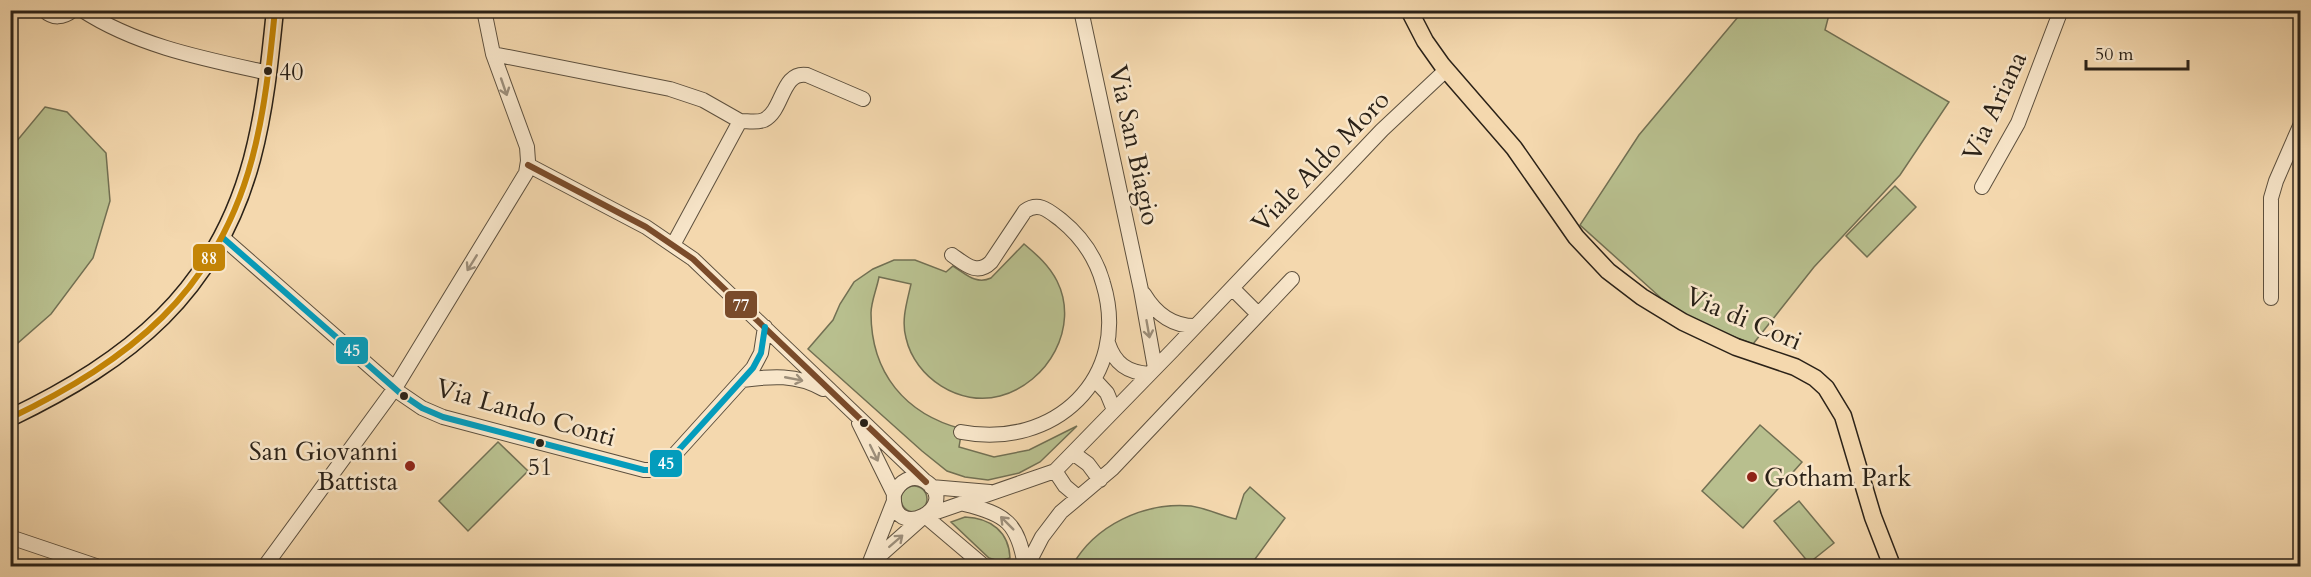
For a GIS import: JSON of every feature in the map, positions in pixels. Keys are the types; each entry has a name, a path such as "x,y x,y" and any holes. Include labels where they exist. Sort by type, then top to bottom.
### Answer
{"main road":[{"path":"10,425 17,415 87,376 147,333 193,283 212,257 252,160 269,73 275,10"},
{"name":"Via di Cori","path":"1409,10 1425,41 1446,70 1514,148 1576,237 1626,285 1666,312 1700,331 1744,350 1795,367 1815,378 1826,388 1843,416 1873,517 1892,567"}],"street":[{"path":"44,10 52,16 59,17 73,10"},
{"path":"82,10 119,30 154,44 194,56 269,73"},
{"path":"265,567 395,388 525,177 528,165 527,147 493,54 484,10"},
{"name":"Via San Biagio","path":"1081,10 1141,290 1152,371"},
{"name":"Via Ariana","path":"1982,187 2018,123 2061,10"},
{"path":"493,54 680,92 703,100 740,121 766,119 777,107 791,80 800,74 811,76 864,99"},
{"name":"Viale Aldo Moro","path":"1054,471 1196,326 1382,130 1446,70"},
{"path":"673,245 740,121"},
{"path":"2271,298 2271,198 2276,181 2301,126"},
{"path":"528,165 641,224 704,269 929,484 935,498 934,504 925,516 869,565"},
{"path":"952,255 973,268 984,268 991,262 1025,211 1032,207 1043,208 1077,234 1097,264 1110,309 1111,328 1108,343 1094,379 1086,392 1064,412 1017,434 996,436 961,432"},
{"name":"Via Lando Conti","path":"222,237 395,388 418,406 443,417 649,470 662,467 670,460 742,380"},
{"path":"1026,567 1052,522 1077,497 1100,480 1292,279"},
{"path":"1232,288 1258,314"},
{"name":"Via San Biagio","path":"1141,290 1153,307 1167,319 1179,326 1196,326"},
{"path":"742,380 755,365 761,353 765,327"},
{"path":"1108,343 1123,367 1134,373 1152,371"},
{"path":"742,380 771,376 795,378 810,383 840,399"},
{"path":"1094,379 1107,393 1114,410"},
{"path":"854,413 899,512 904,516 916,519 1054,471 1061,482 1077,497"},
{"path":"1073,453 1088,464 1100,480"},
{"path":"869,565 897,488 907,480 914,478 929,484 995,492"},
{"path":"964,503 991,511 1009,523 1020,541 1026,567"},
{"path":"925,516 984,567"},
{"path":"10,530 26,541"},
{"path":"10,537 96,567"}],"green space":[{"path":"1743,11 1830,11 1825,30 1949,102 1900,175 1814,267 1753,344 1698,323 1661,298 1580,225 1639,135"},
{"path":"45,107 67,112 106,153 110,201 93,258 51,314 11,349 11,148"},
{"path":"1895,186 1916,207 1867,257 1846,236"},
{"path":"1024,244 1054,275 1063,299 1065,317 1062,334 1045,366 1017,389 1000,396 970,397 955,393 929,377 919,365 911,352 904,324 911,284 879,277 873,300 871,313 873,335 877,354 885,372 908,402 942,422 962,429 959,447 994,457 1029,450 1077,426 1040,462 1019,473 988,480 965,477 947,471 922,451 808,349 833,320 854,282 873,269 894,260 915,260 946,272 953,266 971,278 986,280 991,278"},
{"name":"Gotham Park","path":"1760,425 1802,462 1743,528 1702,491"},
{"path":"498,442 528,471 468,531 439,501"},
{"path":"914,486 923,490 927,499 923,508 914,512 905,508 901,499 905,490"},
{"path":"1250,487 1285,518 1250,566 1072,566 1082,551 1107,528 1139,512 1173,506 1191,506 1236,519 1244,494"},
{"name":"Gotham Park","path":"1799,501 1834,543 1809,563 1774,521"},
{"path":"965,517 983,520 997,528 1006,541 1010,558 999,561 989,558 951,522"}],"transit line":[{"name":"88","path":"10,418 53,396 130,346 162,317 191,285 216,248 236,206 257,141 264,104 275,10"},
{"name":"77","path":"528,165 646,227 693,259 926,482"},
{"name":"45","path":"222,237 400,393 422,408 443,417 644,470 653,470 667,463 753,368 761,353 765,327"}],"place":[{"name":"40","path":"268,71"},
{"name":"51","path":"540,443"},
{"name":"San Giovanni Battista","path":"410,466"},
{"name":"Gotham Park","path":"1752,477"}]}
